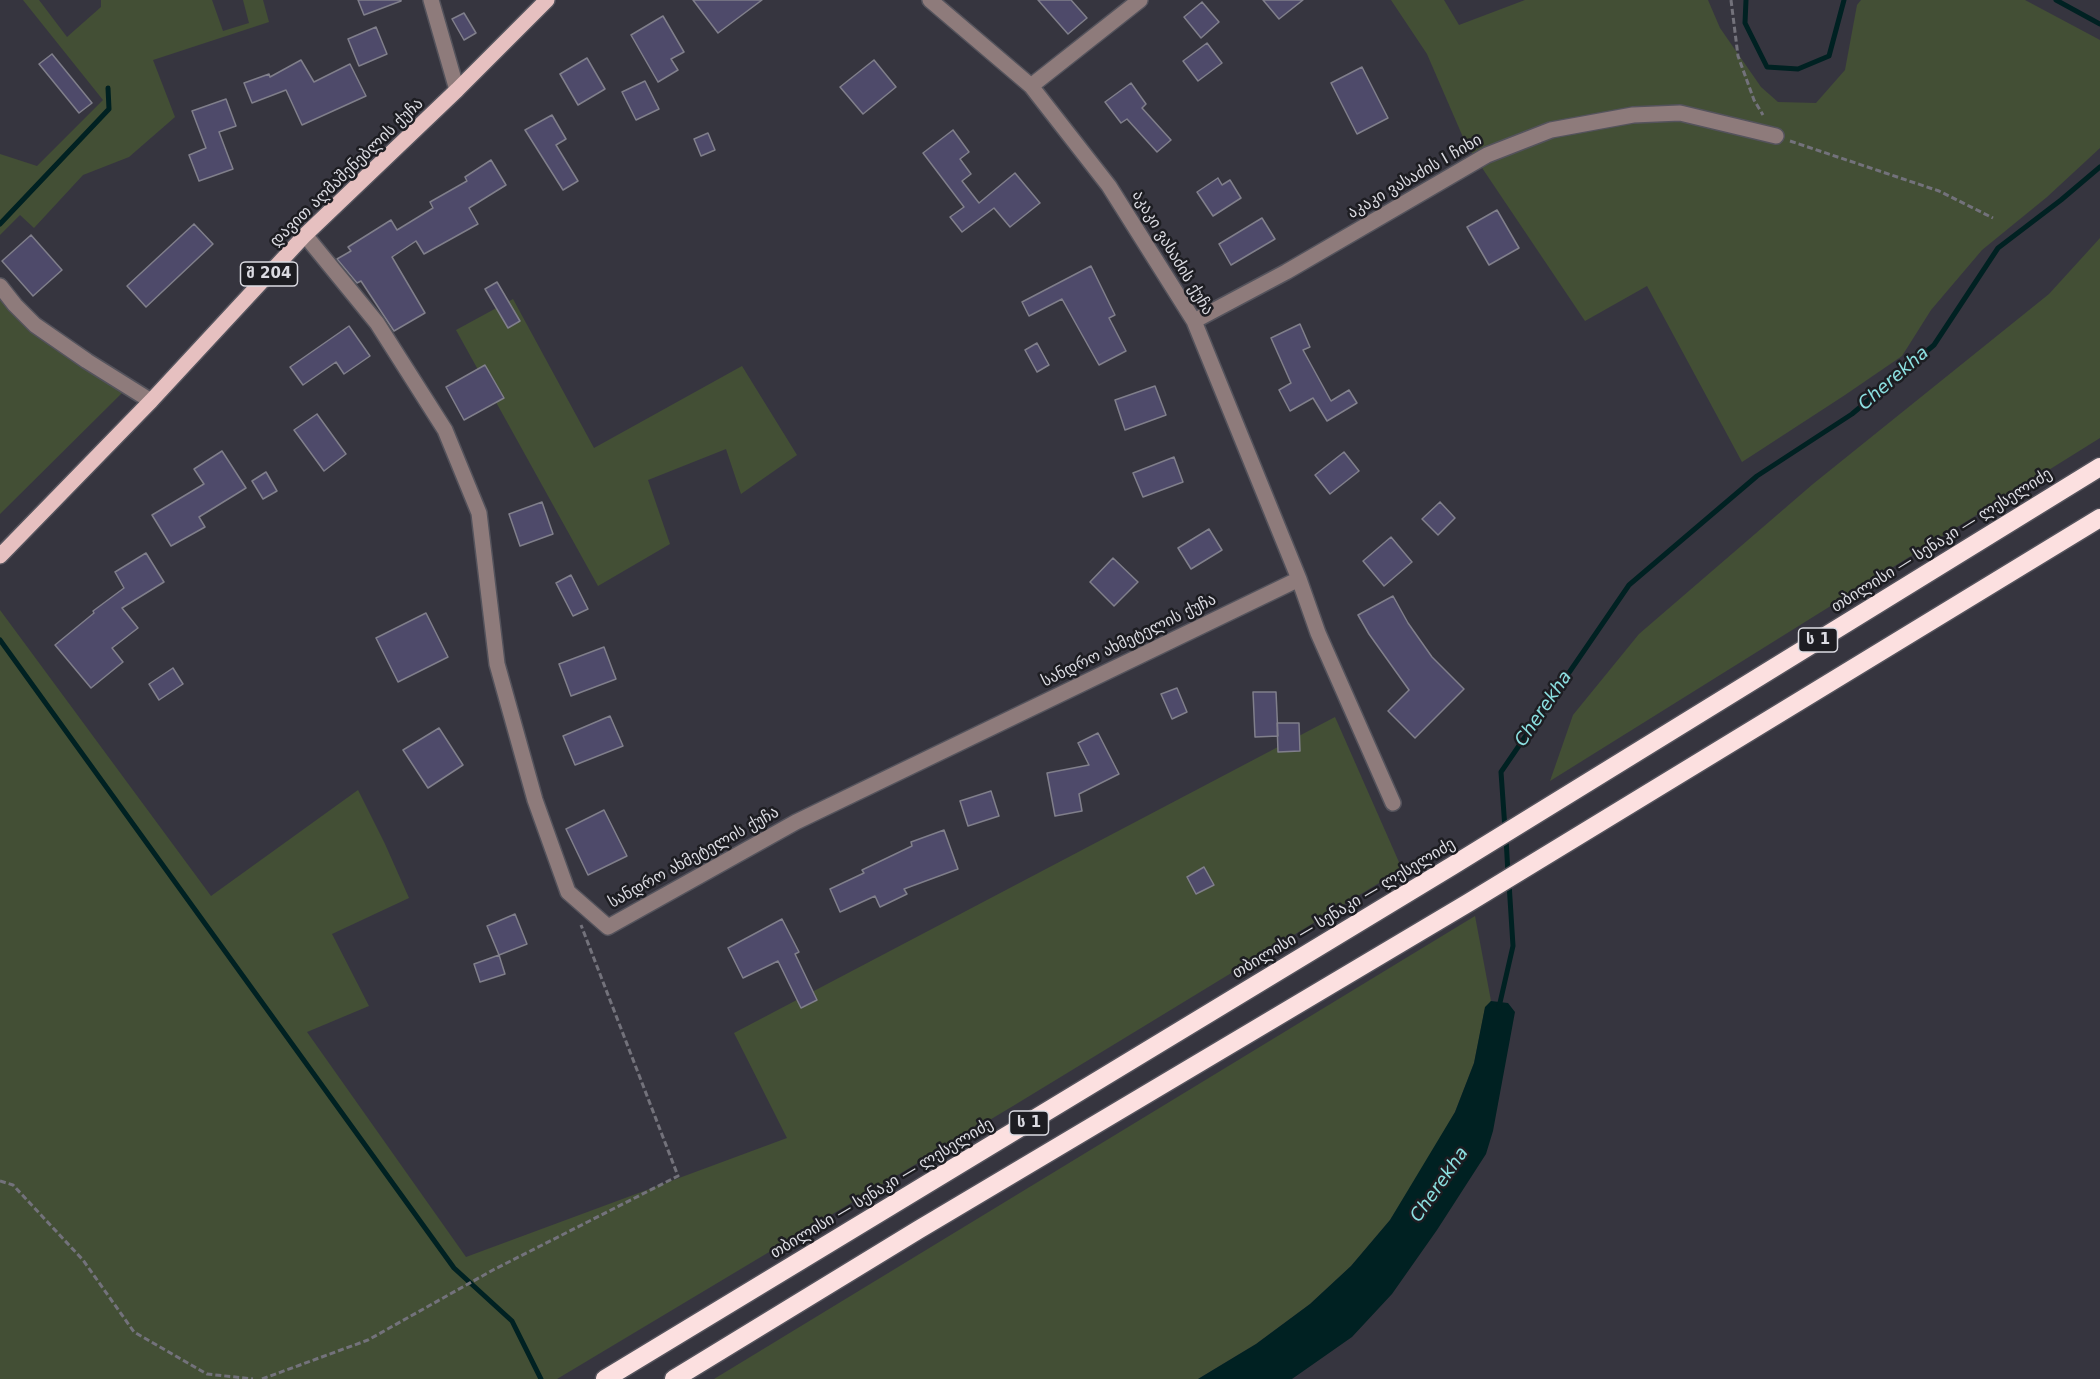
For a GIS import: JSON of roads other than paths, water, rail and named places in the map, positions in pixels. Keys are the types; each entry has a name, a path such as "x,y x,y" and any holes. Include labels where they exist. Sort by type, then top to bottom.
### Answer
{"highway":[{"name":"თბილისი — სენაკი — ლესელიძე","path":"605,1379 1452,866 2100,467"},
{"name":"ს 1","path":"674,1379 928,1224 1468,903 2100,518"}],"main road":[{"name":"დავით აღმაშენებლის ქუჩა","path":"0,556 151,400 305,235 548,0"}],"street":[{"path":"431,0 457,90"},
{"name":"აკაკი ვასაძის ქუჩა","path":"930,0 1031,86 1109,186 1194,321 1299,579 1318,633 1393,803"},
{"path":"1031,86 1140,0"},
{"name":"აკაკი ვასაძის I ჩიხი","path":"1194,321 1286,272 1487,155 1551,130 1633,115 1680,113 1776,136"},
{"name":"სანდრო ახმეტელის ქუჩა","path":"305,235 376,322 445,430 479,513 497,664 535,801 568,892 608,927 796,822 1299,579"},
{"path":"0,286 35,325 87,361 151,400"}],"water":[{"path":"1491,1001 1508,1003 1515,1012 1493,1131 1486,1154 1392,1294 1352,1337 1292,1379 1198,1379 1256,1344 1310,1304 1351,1266 1390,1220 1455,1112 1474,1063 1485,1007"}],"waterway":[{"name":"Cherekha","path":"1746,0 1745,23 1767,67 1798,69 1829,56 1844,0"},
{"name":"Cherekha","path":"2056,0 2100,24"},
{"path":"0,224 109,109 108,88"},
{"name":"Cherekha","path":"1505,829 1501,772 1629,585 1757,476 1852,414 1934,345 1998,248 2100,167"},
{"path":"0,640 454,1268 512,1321 541,1379"},
{"name":"Cherekha","path":"1506,838 1508,874"},
{"name":"Cherekha","path":"1499,1007 1513,946 1509,883"}]}
